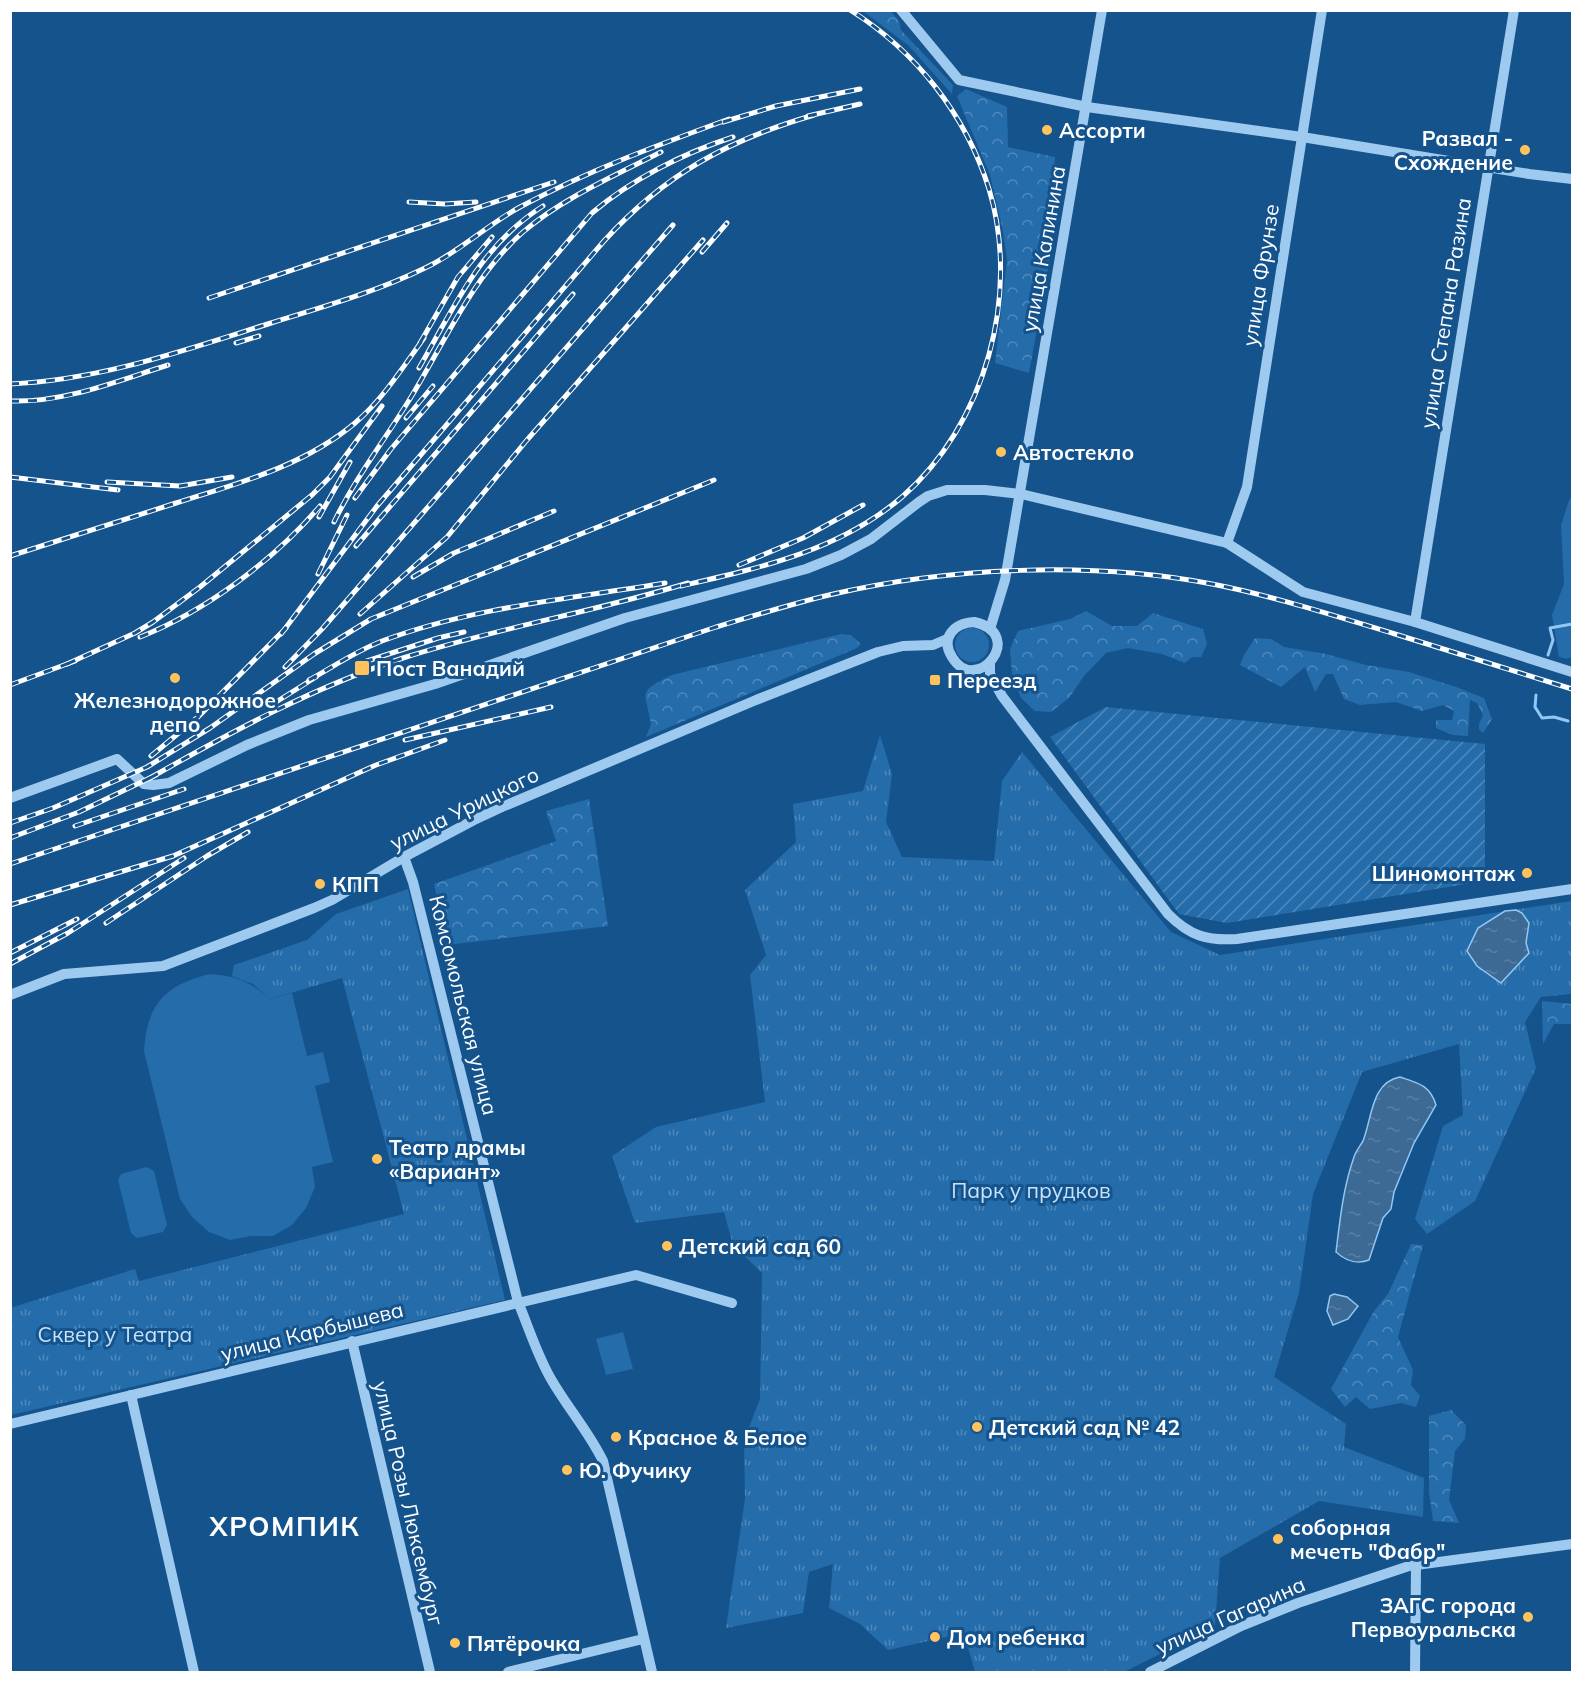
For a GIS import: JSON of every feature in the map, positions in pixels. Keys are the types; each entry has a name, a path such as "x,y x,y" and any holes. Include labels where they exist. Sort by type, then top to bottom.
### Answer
{"street":[{"path":"901,10 959,80 1087,107 1302,137 1572,179"},
{"name":"улица Калинина","path":"986,626 994,617 1005,580 1102,10"},
{"name":"улица Фрунзе","path":"1227,543 1247,487 1322,10"},
{"name":"улица Степана Разина","path":"1415,622 1514,10"},
{"path":"10,798 117,759 144,783 153,785 169,783 247,745 309,720 435,684 625,618 806,569 841,555 871,538 919,502 937,492 971,489 1020,494 1227,543 1303,592 1415,622 1572,672"},
{"path":"965,623 986,626 996,637 998,645 995,656 987,668 962,667 954,660 949,652 947,639 951,631 965,623"},
{"path":"933,645 947,639"},
{"path":"933,645 949,652"},
{"name":"улица Урицкого","path":"10,994 64,974 163,966 332,900 404,856 474,820 788,687 878,652 903,646 933,645"},
{"path":"987,668 1016,714 1168,914 1198,936 1214,940 1238,939 1572,889"},
{"name":"Комсомольская улица","path":"404,856 518,1302 551,1379 595,1445 603,1461 642,1639 652,1672"},
{"name":"улица Карбышева","path":"10,1424 636,1275 732,1303"},
{"name":"улица Розы Люксембург","path":"352,1341 430,1672"},
{"path":"131,1395 194,1672"},
{"name":"улица Гагарина","path":"1150,1672 1241,1626 1298,1603 1416,1565 1572,1544"},
{"path":"1415,1672 1416,1565"},
{"path":"508,1672 642,1639"}],"green space":[{"path":"863,11 891,11 899,21 901,30 953,85 952,94 909,46"},
{"path":"966,89 1007,107 1008,147 1055,157 1052,247 1029,373 995,363 1007,260 990,175 957,96"},
{"path":"1572,496 1572,657 1567,659 1559,657 1552,615 1564,584 1561,525"},
{"path":"1086,611 1112,626 1137,626 1153,613 1203,629 1207,644 1201,657 1192,657 1185,663 1162,654 1128,648 1106,653 1084,676 1069,698 1051,712 1035,711 1021,698 1012,674 1010,649 1018,631 1070,619"},
{"path":"972,628 984,633 989,645 984,657 972,662 960,657 955,645 960,633"},
{"path":"841,634 851,635 861,644 857,648 646,737 651,724 645,696 648,689 656,683 672,675"},
{"path":"1255,638 1271,639 1284,647 1409,672 1456,687 1484,698 1492,719 1483,733 1479,729 1479,724 1483,715 1477,703 1470,700 1468,736 1453,735 1436,728 1436,720 1452,720 1454,711 1443,705 1422,711 1396,702 1360,705 1344,699 1333,674 1326,674 1315,692 1305,667 1281,687 1240,665"},
{"path":"1106,707 1485,744 1485,881 1227,923 1179,914 1050,737"},
{"name":"Парк у прудков","path":"880,735 892,774 886,822 902,857 994,861 1002,781 1022,752 1171,932 1220,955 1572,901 1572,994 1541,997 1525,1022 1536,1068 1475,1201 1427,1234 1415,1219 1443,1126 1463,1115 1459,1044 1362,1072 1313,1194 1299,1293 1274,1377 1346,1424 1344,1447 1424,1478 1423,1517 1319,1501 1220,1558 1215,1626 1124,1672 975,1672 964,1633 888,1650 860,1624 829,1608 833,1564 809,1572 803,1613 726,1628 745,1499 744,1440 760,1399 762,1273 733,1245 724,1212 635,1223 612,1156 656,1127 765,1102 750,975 766,955 745,890 796,842 793,804 863,791"},
{"path":"589,799 608,926 447,945 434,884 556,841 546,811"},
{"name":"Сквер у Театра","path":"408,889 505,1300 11,1415 10,1308 135,1269 139,1281 404,1214 342,978 270,999 253,984 232,976 234,965 307,940 336,914"},
{"path":"210,974 228,976 242,981 270,999 292,993 307,1056 323,1052 330,1082 315,1086 333,1162 312,1167 315,1187 306,1208 292,1225 273,1236 251,1236 230,1240 209,1232 192,1217 180,1199 144,1051 149,1021 161,999 181,984"},
{"path":"1542,1001 1572,1004 1572,1024 1554,1024 1543,1044"},
{"path":"147,1167 154,1171 167,1225 163,1232 137,1238 131,1233 118,1180 121,1174"},
{"path":"1411,1244 1423,1245 1398,1337 1413,1370 1411,1385 1420,1396 1416,1407 1401,1403 1370,1409 1356,1397 1345,1407 1331,1389 1374,1311 1388,1294"},
{"path":"623,1332 633,1369 606,1375 596,1339"},
{"path":"1451,1410 1466,1425 1465,1439 1455,1451 1449,1500 1459,1523 1433,1521 1429,1492 1429,1416"}],"water":[{"path":"1516,910 1522,913 1529,923 1526,943 1529,953 1501,983 1477,966 1467,951 1478,928 1505,911"},
{"path":"1400,1077 1418,1083 1427,1089 1436,1105 1414,1143 1394,1192 1391,1209 1383,1218 1369,1260 1351,1261 1336,1252 1347,1180 1355,1155 1363,1141 1378,1094 1390,1080"},
{"path":"1334,1294 1347,1297 1358,1306 1348,1319 1333,1325 1327,1311 1330,1296"}],"waterway":[{"path":"1548,655 1553,640 1550,628 1572,624"},
{"path":"1536,695 1535,707 1542,718 1554,717 1568,721"}],"railway":[{"path":"681,586 797,555 825,544 878,516 902,497 931,467 955,433 974,396 989,356 997,314 1001,272 998,230 989,189 979,162 967,136 936,87 896,45 850,10"},
{"path":"723,122 776,106 860,89"},
{"path":"808,116 860,104"},
{"path":"281,634 377,506 627,217 675,178 700,162 753,136 814,115"},
{"path":"10,384 77,377 142,362 368,292 437,262 508,214 545,194 623,159 729,119"},
{"path":"355,498 391,449 592,213 624,189 659,168 733,137"},
{"path":"334,522 460,312 505,250 523,232 555,209 589,188 661,152"},
{"path":"209,298 554,182"},
{"path":"409,202 445,204 476,202"},
{"path":"419,368 457,300 486,258 502,239 543,206"},
{"path":"702,252 727,223"},
{"path":"285,667 322,629 673,225"},
{"path":"420,343 458,277 492,237"},
{"path":"360,614 447,537 527,440 703,240"},
{"path":"356,546 573,294"},
{"path":"236,343 259,336"},
{"path":"10,556 247,480 314,451 355,423 375,404 424,338"},
{"path":"10,401 30,401 70,395 168,365"},
{"path":"406,418 433,386"},
{"path":"67,664 135,633 200,587 312,495 330,477 382,406"},
{"path":"319,517 350,462"},
{"path":"10,477 118,490"},
{"path":"107,482 180,486 232,477"},
{"path":"10,823 53,808 147,767 210,728 314,654 371,619 714,480"},
{"path":"739,565 803,538 863,505"},
{"path":"140,637 190,613 237,582 282,546 320,506"},
{"path":"413,577 454,553 554,511"},
{"path":"318,574 347,515"},
{"path":"10,864 716,627 829,595 922,578 1020,570 1069,570 1118,572 1212,584 1304,607 1572,689"},
{"path":"309,680 372,645 416,629 522,605 665,583"},
{"path":"150,778 211,744 305,697 403,658 688,583"},
{"path":"151,756 198,717 286,628"},
{"path":"364,662 464,632"},
{"path":"10,685 75,661"},
{"path":"268,707 316,677"},
{"path":"405,740 551,707"},
{"path":"10,905 173,856 376,765 445,740"},
{"path":"10,838 79,812 156,775"},
{"path":"75,826 184,789"},
{"path":"106,923 207,856 248,832"},
{"path":"10,964 68,933 184,858"},
{"path":"10,953 77,919"}],"place":[{"name":"Ассорти","path":"1047,130"},
{"name":"Развал - Схождение","path":"1525,150"},
{"name":"Автостекло","path":"1001,452"},
{"name":"Пост Ванадий","path":"362,668"},
{"name":"Железнодорожное депо","path":"175,678"},
{"name":"Переезд","path":"935,680"},
{"name":"Шиномонтаж","path":"1527,873"},
{"name":"КПП","path":"320,884"},
{"name":"Театр драмы «Вариант»","path":"377,1159"},
{"name":"Детский сад 60","path":"667,1246"},
{"name":"Детский сад № 42","path":"977,1427"},
{"name":"Красное & Белое","path":"616,1437"},
{"name":"Ю. Фучику","path":"567,1470"},
{"name":"соборная мечеть \"Фабр\"","path":"1278,1539"},
{"name":"ЗАГС города Первоуральска","path":"1528,1617"},
{"name":"Дом ребенка","path":"935,1637"},
{"name":"Пятёрочка","path":"455,1643"}],"district":[{"name":"ХРОМПИК","path":"285,1526"}]}
